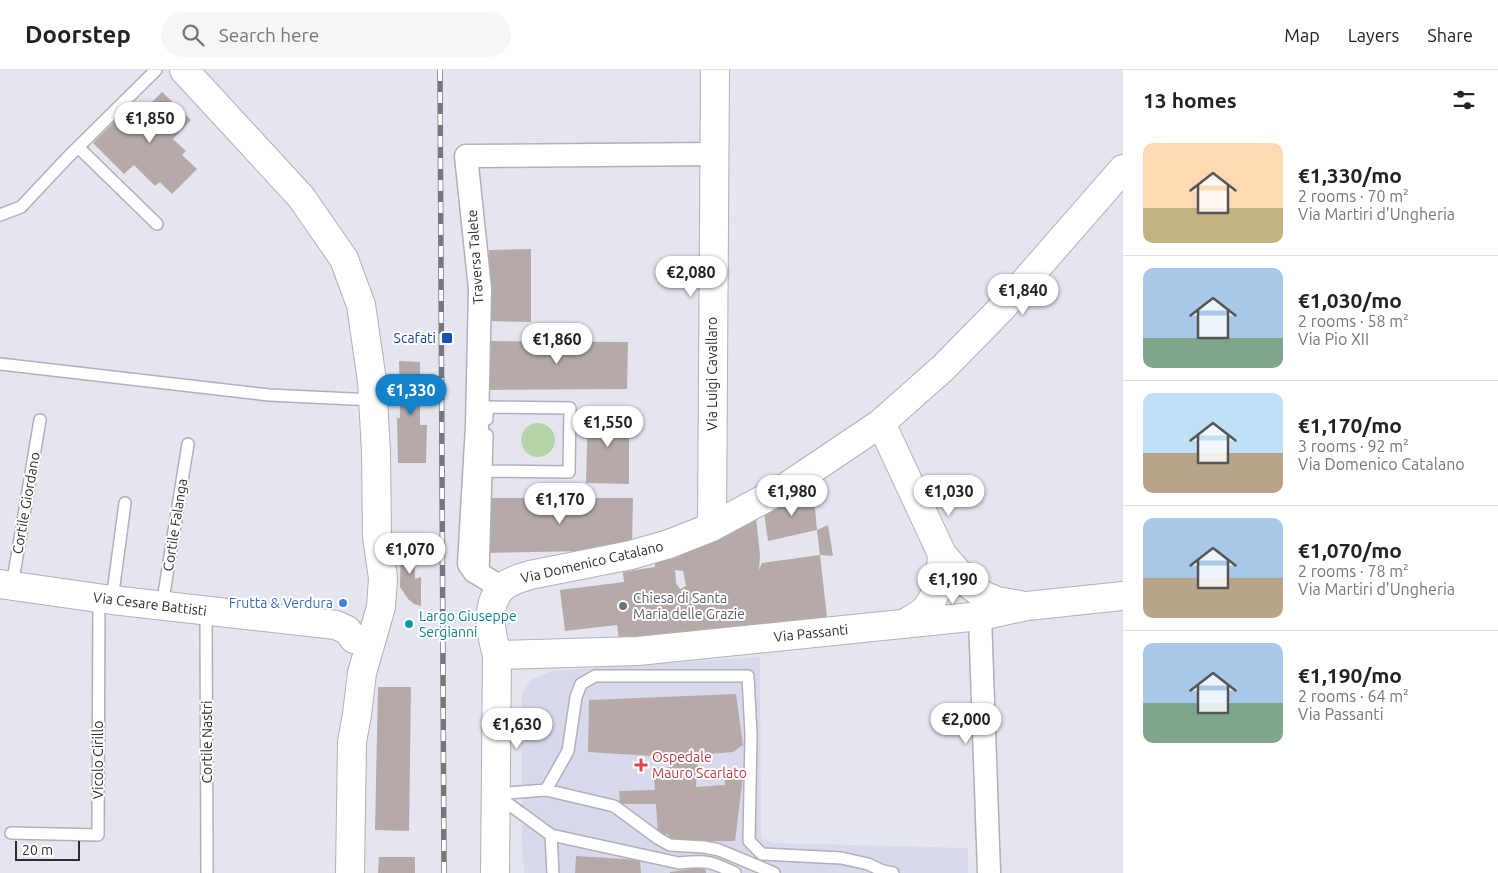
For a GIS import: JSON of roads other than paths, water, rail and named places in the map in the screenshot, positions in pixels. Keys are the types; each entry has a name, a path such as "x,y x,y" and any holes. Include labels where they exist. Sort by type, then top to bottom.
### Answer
{"street":[{"path":"184,70 301,197 344,259 361,305 372,381 376,452 377,537 363,611 365,635 362,673 358,714 352,742 350,873"},
{"name":"Via Luigi Cavallaro","path":"712,527 715,70"},
{"name":"Traversa Talete","path":"493,582 474,571 469,564 477,426 480,289 466,156 714,154"},
{"name":"Via Domenico Catalano","path":"495,873 497,655 491,617 495,600 493,582 514,580 530,575 631,555 669,544 712,527 786,486 881,423 943,368 1000,310 1123,170"},
{"path":"881,423 942,554 966,582 983,594 997,601 1027,606"},
{"path":"906,624 924,610 936,593 942,554"},
{"name":"Via Cesare Battisti","path":"6,585 162,606 336,625 365,635"},
{"name":"Via Passanti","path":"497,655 638,651 980,616 1027,606 1123,596"},
{"path":"980,616 989,873"}],"lane":[{"path":"0,215 21,207 156,70"},
{"path":"78,148 156,224"},
{"path":"0,364 269,394 373,400"},
{"path":"487,472 569,472 570,408 487,407 486,495 493,582"},
{"name":"Cortile Giordano","path":"6,585 40,420"},
{"name":"Cortile Falanga","path":"162,606 188,444"},
{"path":"105,599 125,503"},
{"name":"Vicolo Cirillo","path":"11,833 98,835 105,599"},
{"name":"Cortile Nastri","path":"206,611 207,873"},
{"path":"546,790 568,751 576,696 581,684 595,676 748,676 751,735 749,841 762,854 841,858 868,864 883,871 893,873"},
{"path":"495,794 546,790 614,806 659,840 670,845 719,850 774,873"},
{"path":"495,794 551,835 679,863 712,862 735,873"},
{"path":"551,835 553,873"}],"railway":[{"path":"440,70 444,873"}],"place":[{"name":"Scafati","path":"447,338"},
{"name":"Frutta & Verdura","path":"343,603"},
{"name":"Chiesa di Santa Maria delle Grazie","path":"623,606"},
{"name":"Largo Giuseppe Sergianni","path":"409,624"},
{"name":"Ospedale Mauro Scarlato","path":"641,765"}]}
